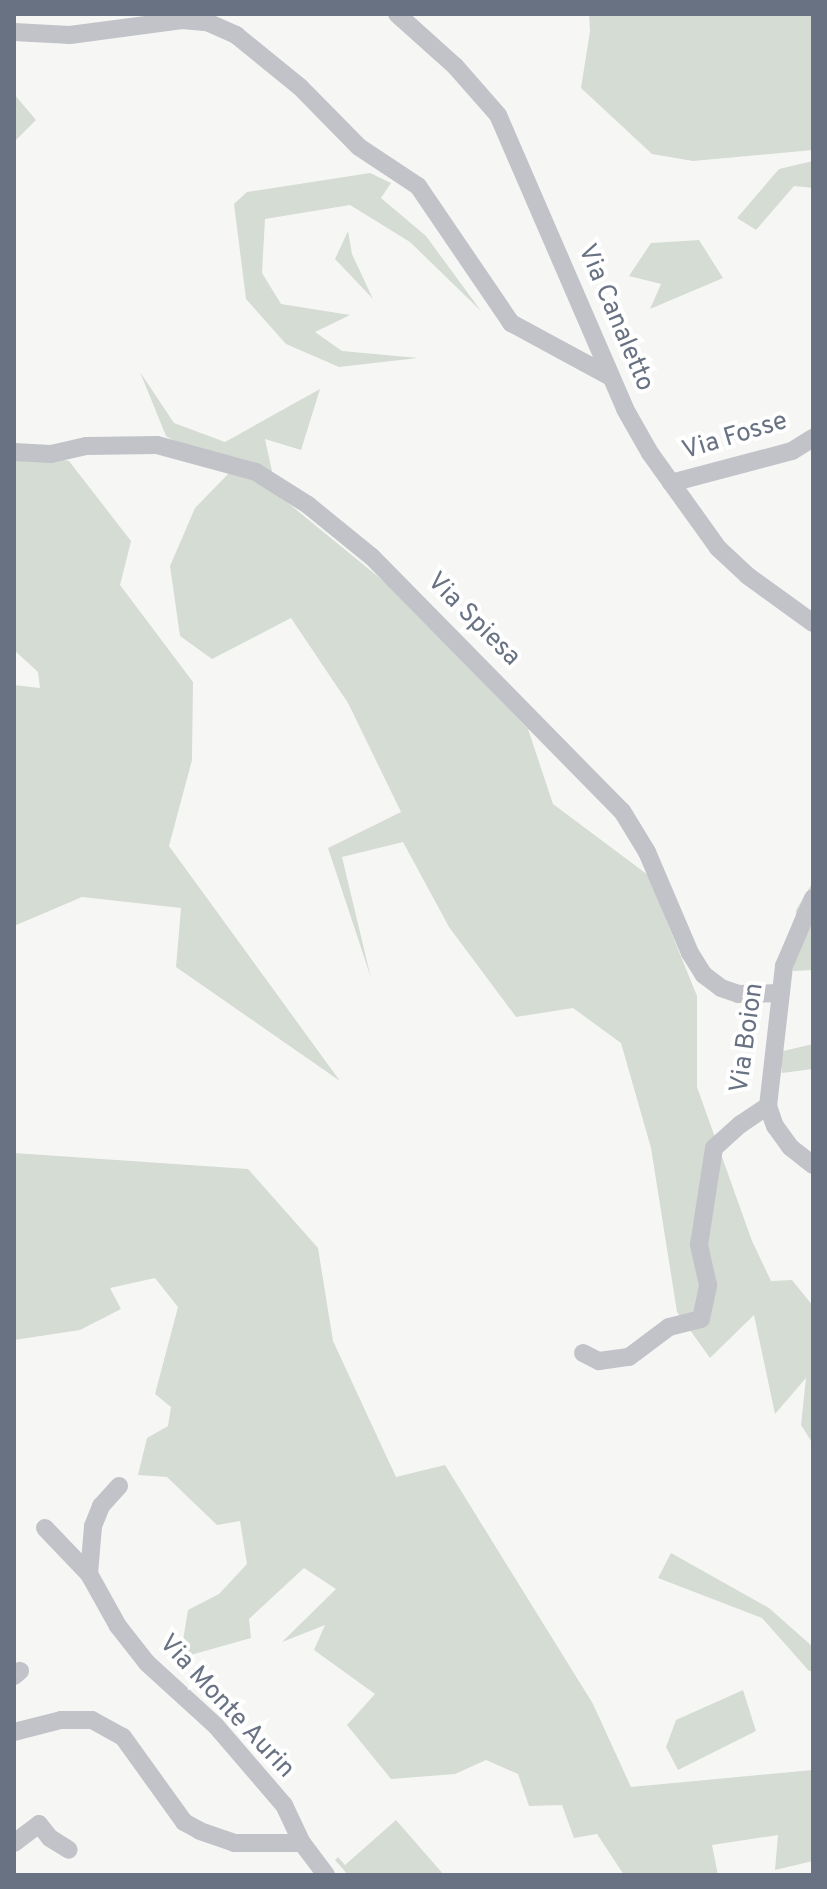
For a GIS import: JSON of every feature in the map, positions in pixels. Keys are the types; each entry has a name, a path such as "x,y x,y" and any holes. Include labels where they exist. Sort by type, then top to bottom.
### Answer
{"street":[{"name":"Via Canaletto","path":"397,14 455,66 498,115 637,433 671,483 706,534 732,563 813,623"},
{"path":"14,32 70,35 182,20 207,22 236,35 300,87 359,147 418,186 511,323 611,377"},
{"name":"Via Fosse","path":"671,483 792,451 813,438"},
{"name":"Via Spiesa","path":"14,452 51,454 86,446 157,445 256,472 308,505 372,557 622,811 647,852 690,953 704,975 721,988 738,994 781,993"},
{"name":"Via Boion","path":"583,1353 599,1361 629,1357 669,1327 701,1319 708,1285 699,1245 714,1148 768,1106 784,966 813,898"},
{"path":"768,1106 775,1126 790,1147 813,1165"},
{"path":"89,1574 93,1526 101,1506 119,1486"},
{"name":"Via Monte Aurin","path":"45,1528 89,1574 118,1626 147,1663 216,1726 284,1805 302,1843 326,1875"},
{"path":"18,1728 61,1720 92,1720 123,1737 184,1822 234,1843 302,1843"},
{"path":"14,1843 39,1824 50,1838 69,1850"}],"shaded area":[{"path":"589,14 813,14 813,150 693,161 652,154 581,88 590,31"},
{"path":"14,94 36,120 14,142"},
{"path":"813,161 813,188 794,186 756,230 737,218 779,169"},
{"path":"370,173 391,183 381,198 426,236 481,311 410,242 350,205 265,219 262,273 281,304 350,315 315,332 342,351 418,358 339,367 286,344 246,299 234,204 247,192"},
{"path":"348,231 352,254 373,299 335,259"},
{"path":"699,240 723,278 650,309 661,284 629,276 651,243"},
{"path":"140,372 174,423 225,442 320,389 301,450 265,439 277,494 392,588 528,729 553,804 648,875 697,996 697,1087 752,1241 771,1281 792,1280 813,1306 813,1444 801,1425 806,1378 775,1414 754,1315 710,1358 677,1312 651,1148 621,1043 573,1008 516,1017 449,927 403,842 342,857 371,978 328,848 401,812 348,703 291,618 212,659 180,636 170,566 195,508 229,473 166,436"},
{"path":"14,449 69,461 131,541 120,585 193,682 192,760 169,846 340,1081 176,967 181,908 82,897 14,926 14,685 40,688 38,672 14,650"},
{"path":"813,882 813,970 793,971 796,910"},
{"path":"813,1044 813,1069 782,1073 779,1052"},
{"path":"14,1153 248,1169 318,1248 333,1341 396,1477 445,1465 593,1704 631,1787 813,1770 813,1861 775,1870 778,1835 712,1845 718,1875 624,1875 597,1834 574,1838 562,1805 529,1806 518,1774 486,1760 455,1774 391,1779 347,1725 375,1694 314,1650 325,1625 282,1642 336,1589 304,1568 249,1619 251,1638 180,1658 188,1610 219,1594 247,1564 240,1521 217,1525 167,1477 138,1475 147,1438 168,1426 171,1407 155,1394 178,1307 155,1278 110,1288 121,1309 80,1330 14,1340"},
{"path":"671,1553 769,1608 813,1647 813,1671 809,1671 762,1618 658,1578"},
{"path":"743,1690 756,1731 678,1770 666,1747 676,1720"},
{"path":"396,1820 444,1875 348,1875 335,1860 338,1857 345,1865"}]}
